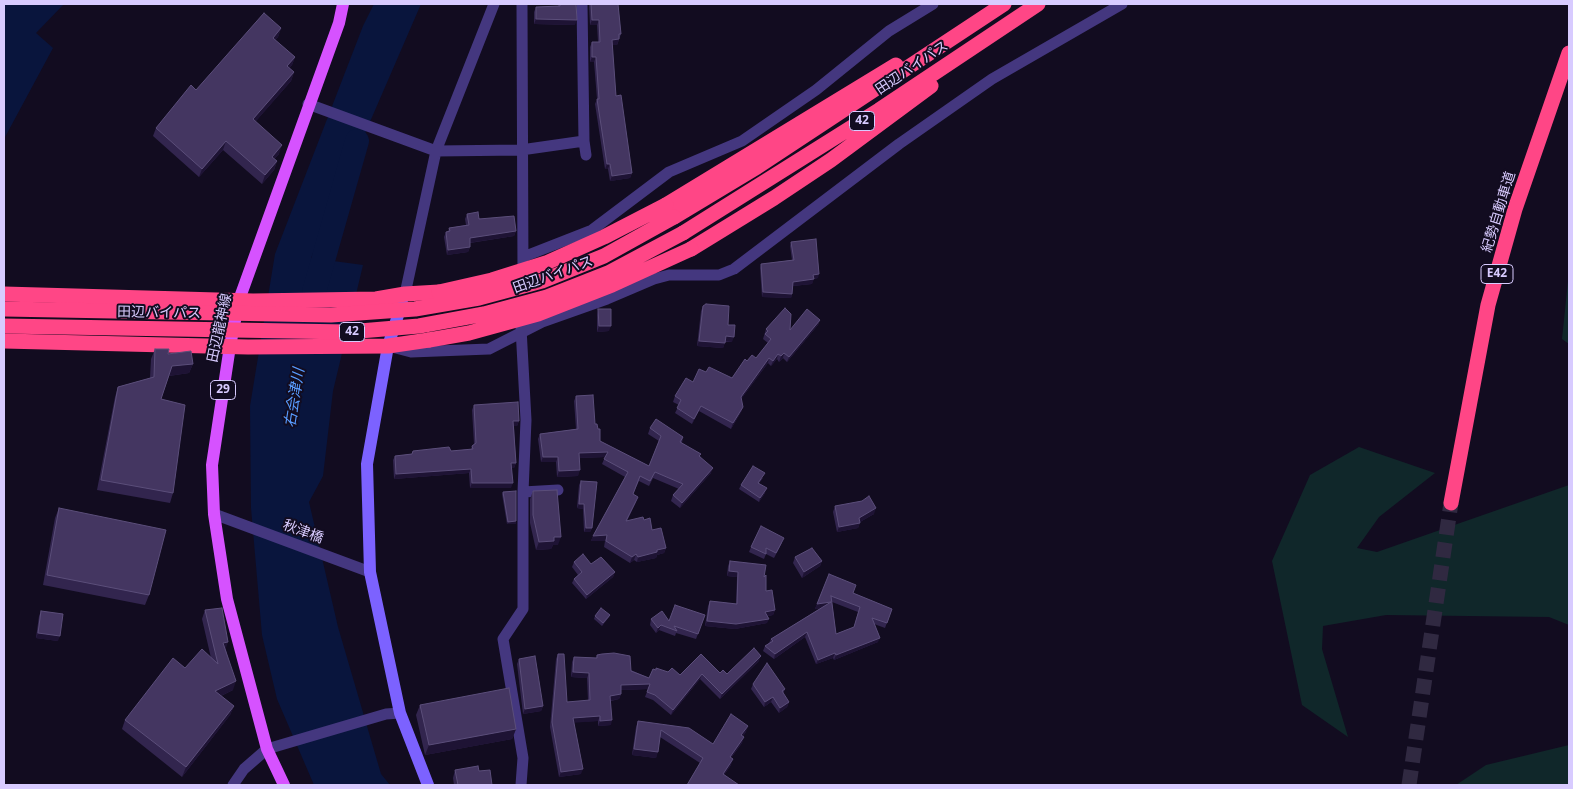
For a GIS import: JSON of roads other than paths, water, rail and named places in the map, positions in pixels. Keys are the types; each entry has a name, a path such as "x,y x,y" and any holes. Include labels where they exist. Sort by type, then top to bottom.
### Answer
{"highway":[{"path":"4,294 246,300 376,299 405,294 439,292 492,280 546,263 604,237 670,211 998,4"},
{"name":"田辺バイパス","path":"4,310 332,315 415,309 479,298 542,281 604,256 670,211 757,167 1004,4"},
{"name":"田辺バイパス","path":"4,326 348,332 419,326 484,314 547,297 608,273 683,233 879,110 1038,4"},
{"path":"4,341 248,347 388,346 469,333 538,314 612,285 691,249 774,198 832,160 907,105 1017,18"},
{"name":"紀勢自動車道","path":"1451,503 1488,305 1515,209 1569,53"}],"main road":[{"name":"田辺龍神線","path":"284,785 227,599 214,514 212,465 230,346 314,106 343,4"}],"street":[{"path":"428,785 400,713 370,572 367,464 388,346 405,294 431,149 494,4"},
{"path":"521,785 523,758 503,639 523,609 523,492 526,420 521,333 524,257 521,150 522,4"},
{"path":"582,4 584,141 586,155"},
{"path":"524,257 592,230 669,172 742,142 816,90 890,31 933,4"},
{"path":"388,346 411,352 489,349 542,322 607,299 654,279 669,275 719,275 734,268 899,144 984,84 1122,4"},
{"path":"314,106 431,149 521,150 584,141"},
{"path":"523,492 558,490"},
{"name":"秋津橋","path":"214,514 370,572"},
{"path":"233,785 244,769 272,748 386,714 400,713"}],"water":[{"path":"5,4 64,4 36,33 53,48 4,139"},
{"path":"374,4 421,4 311,258 363,265 333,391 323,476 309,502 338,627 381,774 390,785 314,785 277,699 262,635 251,508 250,406 275,254 363,26"}],"waterway":[{"name":"右会津川","path":"314,292 357,141"}],"tunnel":[{"path":"1409,785 1451,503"}]}
